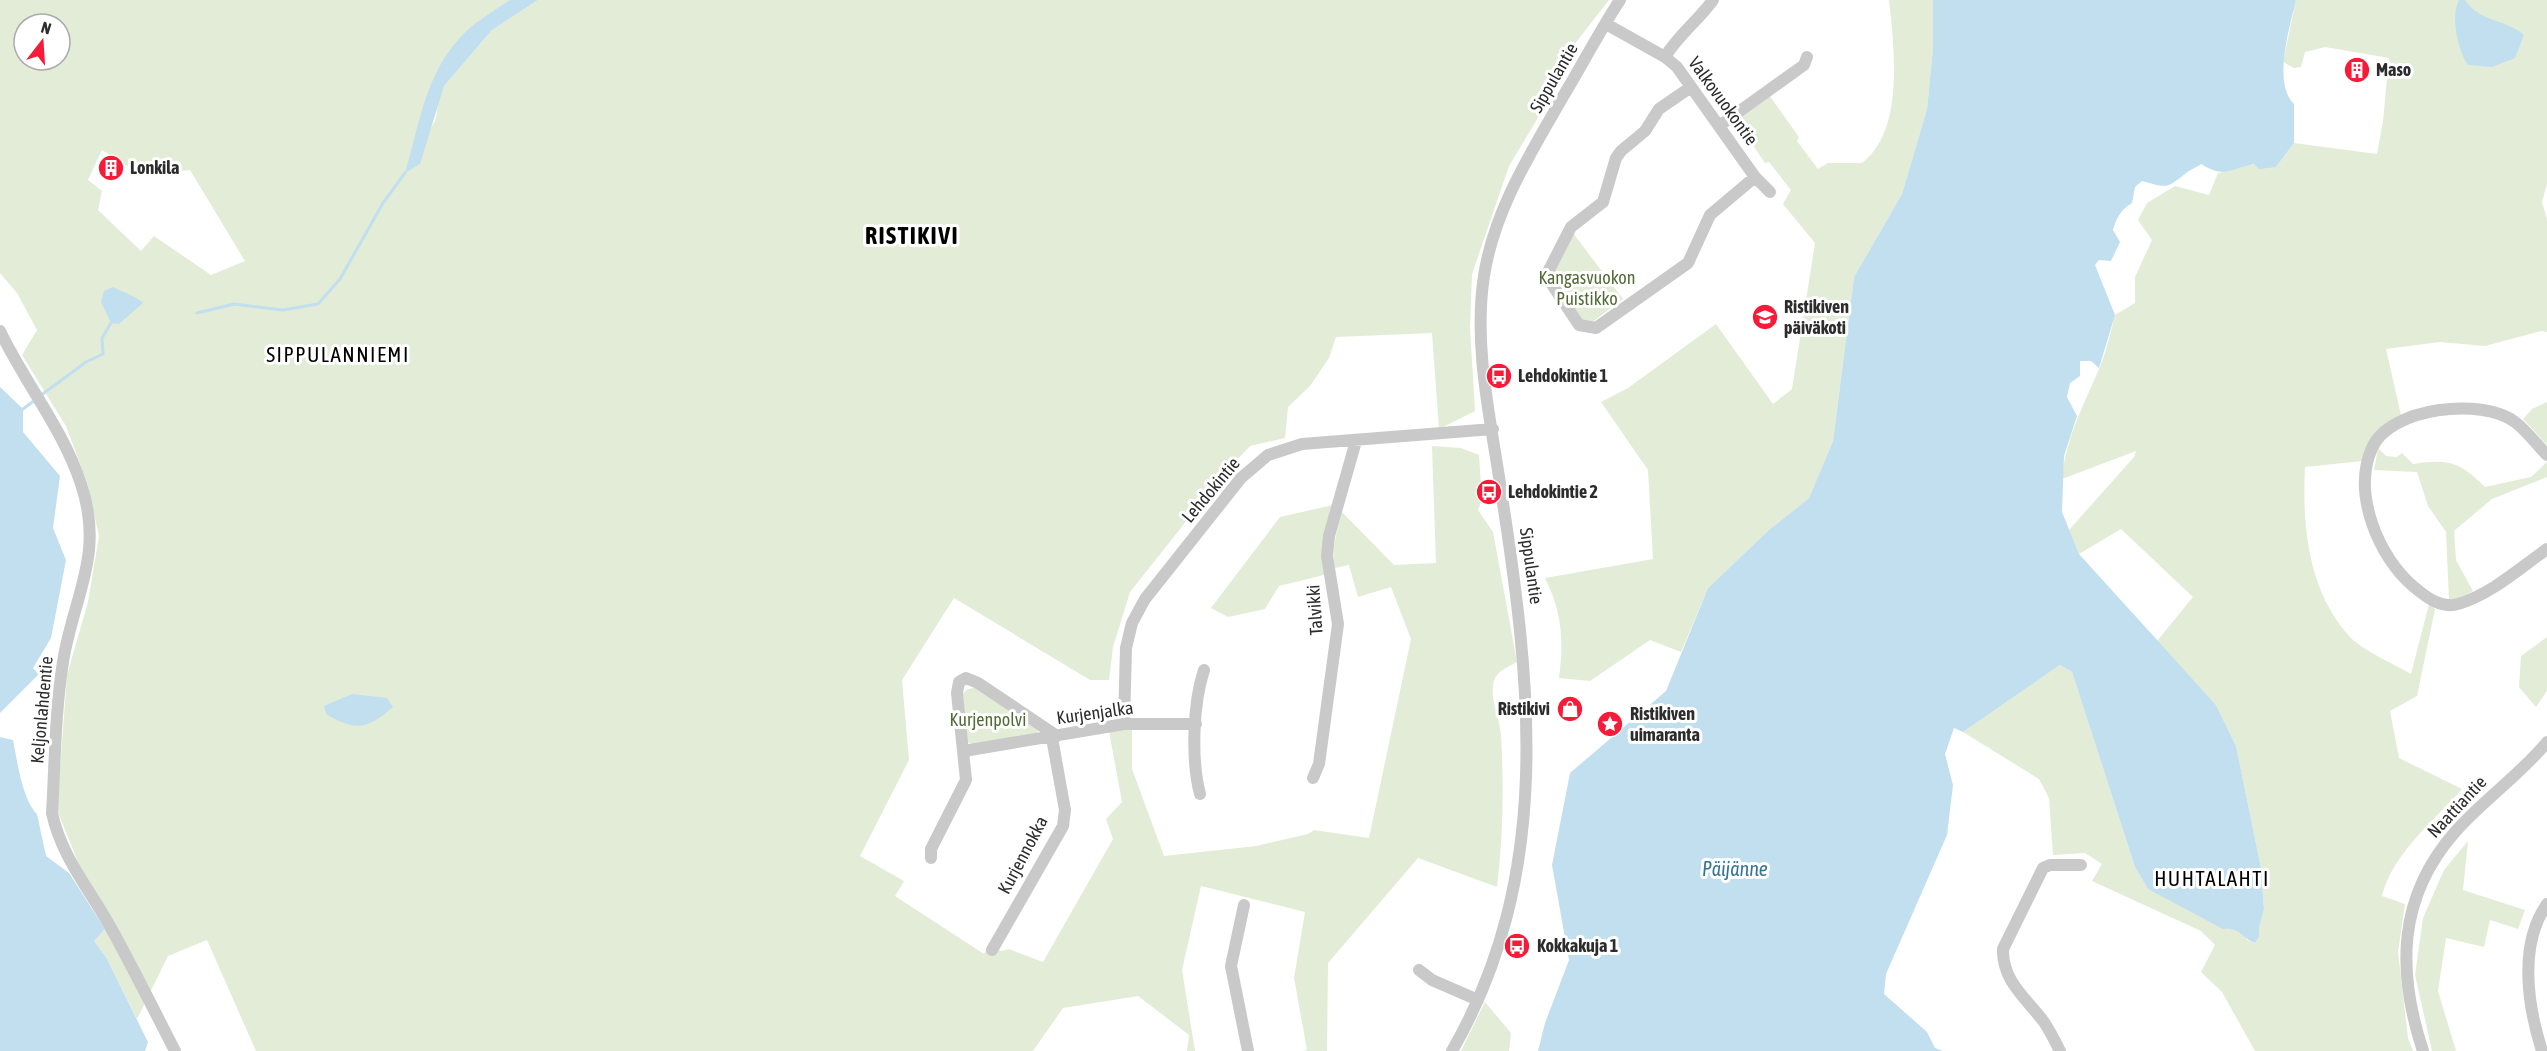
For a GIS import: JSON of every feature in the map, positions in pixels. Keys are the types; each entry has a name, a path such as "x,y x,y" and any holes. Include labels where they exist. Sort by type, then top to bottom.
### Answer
{"street":[{"name":"Sippulantie","path":"1452,1051 1478,1000 1499,947 1516,878 1524,830 1527,766 1527,706 1522,632 1479,330 1484,275 1496,225 1515,180 1620,0"},
{"path":"1665,57 1676,40 1696,24 1713,0"},
{"name":"Valkovuokontie","path":"1606,24 1665,57 1677,67 1755,177 1770,192"},
{"path":"1719,126 1804,65 1807,57"},
{"path":"1692,87 1659,109 1645,131 1621,151 1616,158 1603,202 1571,227 1549,270 1549,280 1579,325 1596,328 1688,263 1710,215 1755,177"},
{"name":"Keljonlahdentie","path":"0,331 65,444 82,486 91,544 86,579 63,658 52,813 55,828 67,856 110,926 175,1051"},
{"path":"2547,455 2515,422 2490,411 2464,406 2437,409 2394,427 2372,446 2364,498 2392,562 2406,580 2431,601 2457,605 2482,593 2547,549"},
{"name":"Lehdokintie","path":"1124,724 1126,648 1132,623 1145,599 1241,478 1268,455 1302,444 1492,429"},
{"name":"Talvikki","path":"1313,778 1319,764 1338,624 1327,556 1329,536 1356,441"},
{"path":"1200,794 1195,776 1196,724 1199,686 1204,670"},
{"path":"931,858 931,849 963,790 966,780 957,693 959,682 966,678 978,683 1054,737"},
{"name":"Kurjenjalka","path":"964,752 1124,724 1196,724"},
{"name":"Kurjennokka","path":"992,950 1063,826 1065,810 1054,737"},
{"name":"Naattiantie","path":"2423,1051 2413,1019 2404,972 2406,937 2413,905 2423,880 2455,832 2547,742"},
{"path":"2060,1051 2044,1023 2010,982 2002,961 2002,949 2043,868 2050,865 2080,865"},
{"path":"2542,1051 2531,1010 2530,964 2535,929 2547,904"},
{"path":"1244,905 1231,966 1248,1051"},
{"path":"1419,970 1432,980 1478,1000"}],"green space":[{"path":"0,0 511,0 480,20 423,108 406,172 436,119 438,102 444,86 492,30 538,0 1609,0 1577,41 1563,66 1560,81 1509,166 1472,274 1470,328 1475,411 1439,429 1432,333 1336,337 1329,358 1310,386 1288,407 1285,438 1250,446 1223,475 1130,592 1113,647 1109,680 1090,680 954,598 902,680 909,760 860,856 904,881 895,896 984,954 989,945 1001,951 1009,949 1043,962 1113,839 1106,819 1122,802 1109,731 1132,727 1132,769 1164,856 1256,846 1308,834 1314,830 1369,838 1411,639 1391,587 1358,597 1349,565 1335,568 1334,547 1342,512 1394,565 1436,563 1432,446 1461,448 1479,455 1482,500 1478,510 1493,532 1517,662 1498,674 1493,686 1493,699 1501,736 1502,774 1502,831 1497,887 1418,858 1328,963 1327,1051 1303,1051 1307,1050 1294,978 1305,912 1201,886 1182,970 1195,1051 1187,1051 1189,1035 1138,996 1063,1008 1033,1051 256,1051 207,940 168,956 137,1019 106,957 94,941 105,929 57,810 67,675 88,602 99,536 87,482 66,426 22,355 37,330 17,293 0,273","holes":["102,150 141,175 190,170 245,261 211,275 154,236 141,251 98,210 102,191 88,180"]},
{"path":"1889,0 1933,0 1933,48 1927,109 1902,194 1854,277 1833,441 1809,498 1769,530 1708,588 1681,652 1650,640 1590,681 1559,678 1560,627 1555,603 1545,578 1653,559 1648,470 1601,402 1628,388 1716,324 1773,404 1792,389 1815,243 1783,204 1791,190 1769,162 1765,163 1735,119 1769,95 1799,137 1797,141 1818,169 1828,163 1862,163 1876,148 1885,130 1891,109 1894,64"},
{"path":"2296,0 2547,0 2547,184 2542,202 2547,219 2547,332 2541,331 2485,346 2440,342 2386,349 2401,415 2376,433 2362,461 2305,467 2305,512 2311,557 2325,600 2351,638 2411,674 2429,604 2435,609 2417,696 2390,711 2399,758 2462,789 2404,852 2387,881 2382,896 2405,904 2398,952 2408,1038 2413,1051 2255,1051 2222,992 2201,972 2215,945 2201,931 2092,881 2102,864 2085,853 2053,855 2049,798 2039,779 1963,732 2060,665 2072,672 2135,867 2148,889 2242,932 2247,940 2255,943 2259,937 2264,909 2261,868 2236,746 2216,705 2157,641 2193,597 2121,529 2079,554 2069,530 2134,457 2136,451 2062,479 2072,434 2103,358 2115,315 2135,303 2135,277 2152,240 2138,220 2147,203 2175,186 2209,195 2218,173 2250,165 2276,167 2294,143 2377,154 2383,121 2389,58 2325,47 2305,52 2301,67 2294,68 2283,62"},
{"name":"Kangasvuokon Puistikko","path":"1573,233 1623,299 1591,323 1582,320 1555,280 1553,272"},
{"path":"2547,402 2547,445 2523,419 2532,409"},
{"path":"2378,448 2386,456 2397,457 2402,453 2413,464 2444,462 2452,464 2468,472 2485,487 2531,477 2547,462 2547,477 2492,499 2454,531 2456,560 2473,591 2457,600 2449,600 2446,532 2428,506 2417,472 2374,470"},
{"path":"1333,505 1324,575 1279,586 1265,609 1228,617 1211,608 1280,517"},
{"path":"2547,637 2547,691 2536,707 2519,687 2521,656"},
{"name":"Kurjenpolvi","path":"976,687 1038,730 1037,734 973,745 968,742 963,694 966,690"},
{"path":"2468,841 2463,890 2525,910 2518,929 2490,920 2484,947 2446,938 2438,991 2456,1051 2432,1051 2415,975 2423,918 2444,870"},
{"path":"1485,1002 1511,1033 1509,1051 1461,1051"}],"water":[{"path":"510,0 538,0 492,30 444,86 420,164 405,173 430,86 447,54 470,28"},
{"name":"Päijänne","path":"1933,0 2296,0 2283,69 2284,82 2294,104 2294,143 2276,167 2259,169 2254,164 2222,172 2209,169 2201,164 2169,185 2161,186 2142,181 2135,187 2132,203 2122,211 2114,226 2113,230 2120,242 2111,261 2099,260 2095,265 2115,315 2099,368 2091,361 2080,361 2080,376 2070,383 2067,397 2077,416 2064,456 2062,512 2079,554 2216,705 2236,746 2261,868 2264,909 2259,937 2255,943 2237,931 2223,929 2148,889 2135,867 2072,672 2060,665 1963,732 1954,728 1945,754 1953,785 1947,835 1886,974 1884,994 1927,1032 1935,1048 1943,1051 1538,1051 1545,1023 1569,960 1552,865 1570,773 1666,691 1708,588 1769,530 1809,498 1833,441 1854,277 1902,194 1927,109 1933,48"},
{"path":"2459,0 2465,0 2485,17 2509,26 2524,35 2515,58 2492,67 2468,65 2456,33 2455,15"},
{"path":"113,287 143,303 119,324 111,323 101,302 104,291"},
{"path":"0,387 23,409 23,432 60,476 53,528 66,560 51,638 33,668 39,674 0,713"},
{"path":"352,694 387,698 393,707 376,720 361,726 346,724 326,714 324,706"},
{"path":"0,737 13,740 21,779 27,799 37,814 46,856 69,873 105,929 94,941 106,957 148,1042 145,1051 0,1051"}],"waterway":[{"path":"197,313 234,304 283,310 318,304 340,279 383,203 405,173"},
{"path":"40,396 86,362 103,354 102,338 111,323"},
{"path":"23,409 35,400"}],"place":[{"name":"Maso","path":"2357,70"},
{"name":"Lonkila","path":"111,168"},
{"name":"Ristikiven päiväkoti","path":"1765,317"},
{"name":"Lehdokintie 1","path":"1499,376"},
{"name":"Lehdokintie 2","path":"1489,492"},
{"name":"Ristikivi","path":"1570,709"},
{"name":"Ristikiven uimaranta","path":"1610,724"},
{"name":"Kokkakuja 1","path":"1517,946"}],"district":[{"name":"RISTIKIVI","path":"912,236"},
{"name":"SIPPULANNIEMI","path":"338,355"},
{"name":"HUHTALAHTI","path":"2212,879"}]}
